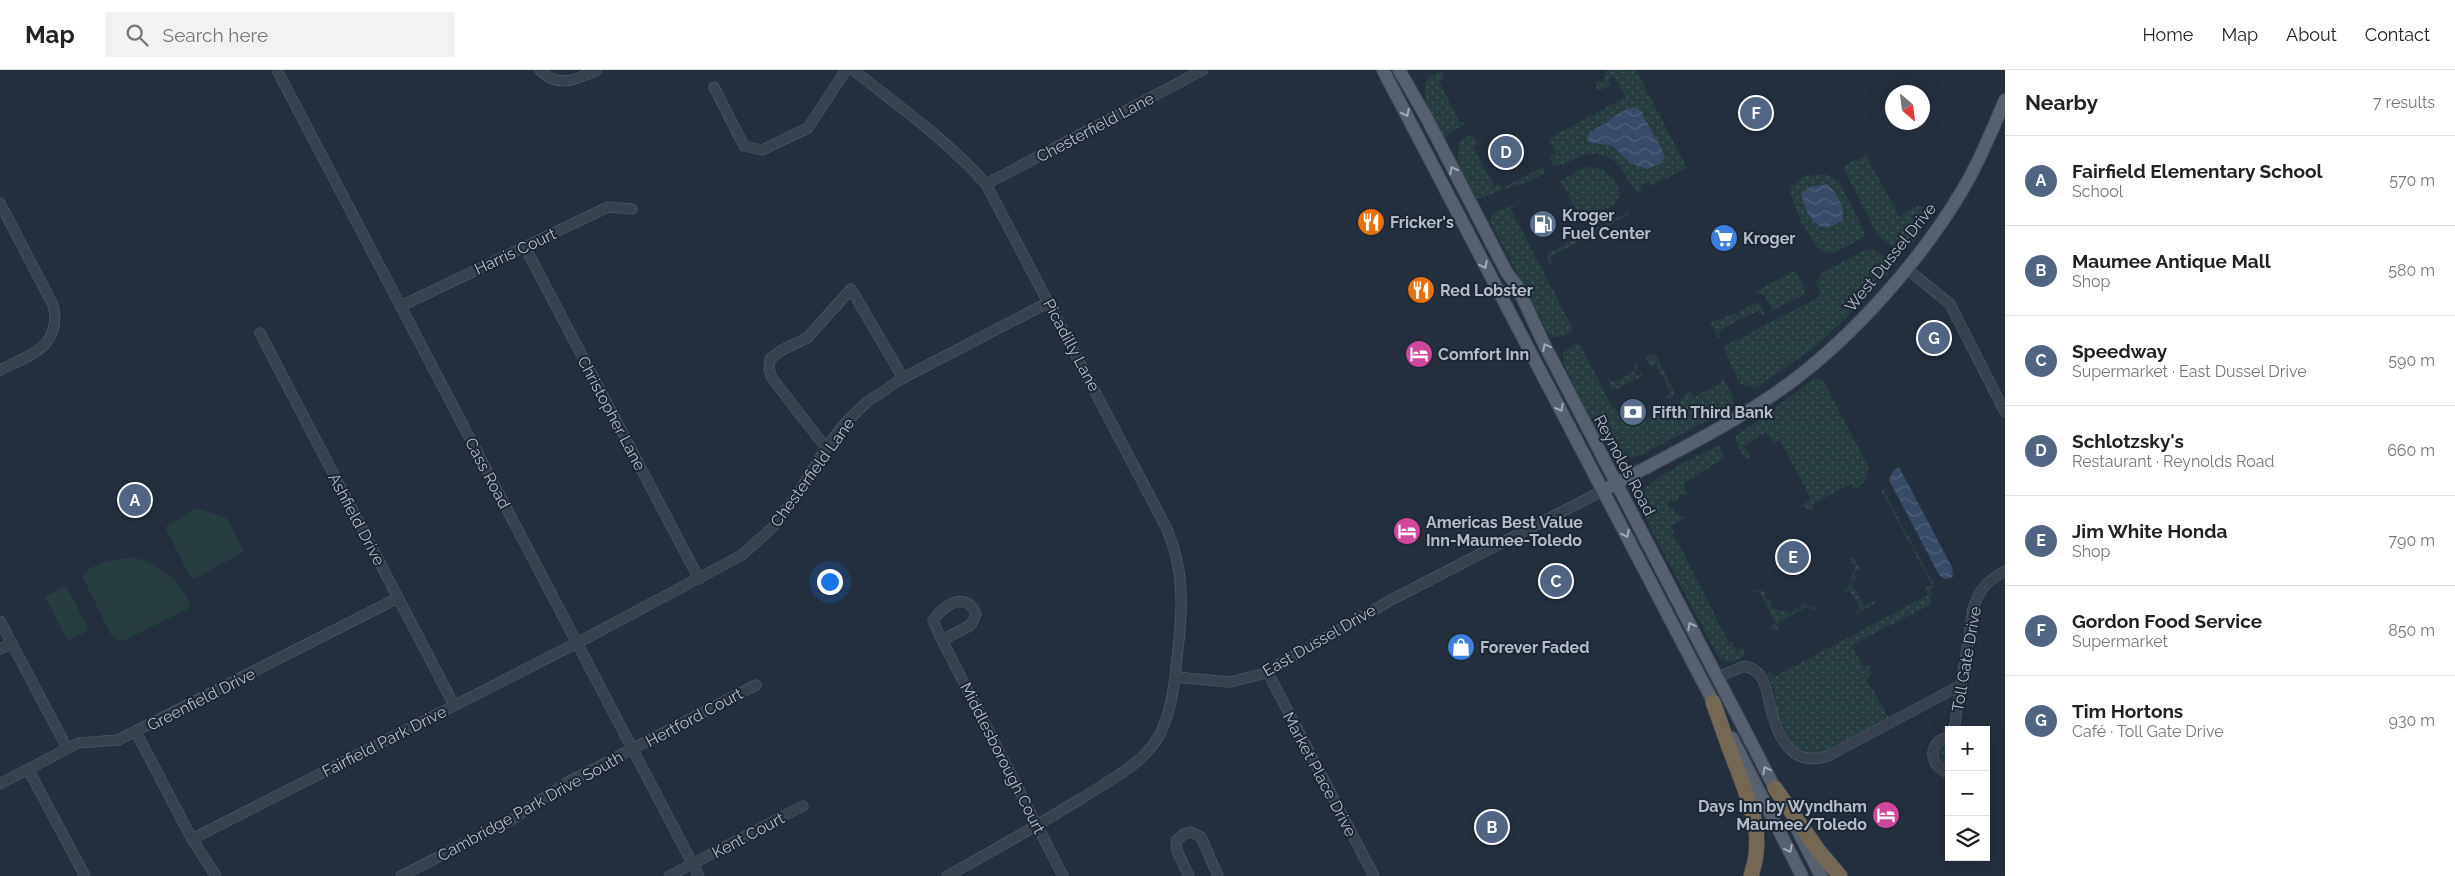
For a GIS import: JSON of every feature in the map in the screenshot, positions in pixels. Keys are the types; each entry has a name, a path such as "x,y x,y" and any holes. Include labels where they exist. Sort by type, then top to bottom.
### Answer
{"highway":[{"path":"1713,702 1752,804 1758,843 1750,876"},
{"path":"1775,788 1818,850 1840,876"}],"main road":[{"name":"Reynolds Road","path":"1383,70 1604,490 1802,876"},
{"name":"Reynolds Road","path":"1399,70 1425,115 1507,273 1528,307 1543,342 1821,876"},
{"name":"West Dussel Drive","path":"1604,490 1734,420 1788,384 1856,325 1906,268 1962,190 2005,100"}],"street":[{"name":"Cass Road","path":"277,70 699,876"},
{"path":"540,70 552,78 566,81 579,79 597,70"},
{"path":"714,87 744,146 762,150 808,128 846,70"},
{"name":"Picadilly Lane","path":"853,70 927,127 958,154 986,184 1049,302 1174,546 1182,585 1182,613 1174,677"},
{"name":"Chesterfield Lane","path":"986,184 1203,70"},
{"path":"0,203 53,305 55,314 53,332 40,349 0,370"},
{"name":"Harris Court","path":"401,306 608,207 632,209"},
{"name":"Christopher Lane","path":"525,247 699,579"},
{"path":"1906,268 1950,304 2005,412"},
{"path":"826,448 772,378 769,370 770,358 807,338 851,289 903,378"},
{"name":"Chesterfield Lane","path":"576,643 742,555 774,526 844,424 861,406 883,390 1049,302"},
{"name":"Ashfield Drive","path":"260,333 454,705"},
{"name":"East Dussel Drive","path":"1174,677 1230,682 1244,680 1267,671 1391,600 1604,490"},
{"name":"Toll Gate Drive","path":"1955,726 1973,609 1977,595 1983,585 2005,571"},
{"name":"Greenfield Drive","path":"0,784 67,748 84,741 118,740 136,732 398,598"},
{"path":"0,621 67,748"},
{"name":"Middlesborough Court","path":"942,640 1063,876"},
{"path":"0,650 12,643"},
{"name":"Fairfield Park Drive","path":"192,839 576,643"},
{"path":"1718,677 1744,666 1758,671 1768,690 1772,715 1788,746 1800,758 1808,760 1828,756 1961,685"},
{"name":"Market Place Drive","path":"1267,671 1374,876"},
{"path":"947,876 1038,825 1133,764 1146,753 1167,719 1174,677"},
{"name":"Hertford Court","path":"632,750 756,685"},
{"path":"136,732 192,839 216,876"},
{"path":"1945,738 1937,742 1932,752 1938,768 1945,771"},
{"name":"Cambridge Park Drive South","path":"401,876 513,819 556,789 632,750"},
{"path":"28,769 84,876"},
{"name":"Kent Court","path":"669,876 803,806"},
{"path":"1189,876 1177,851 1176,841 1184,834 1191,832 1200,837 1218,876"}],"green space":[{"path":"1606,70 1636,70 1687,168 1651,186 1648,181 1640,186 1642,191 1639,192 1631,185 1614,161 1598,154 1586,154 1564,164 1554,165 1549,156 1555,153 1548,139 1626,97 1614,76 1608,79 1611,85 1602,90 1597,89 1595,84 1597,81 1603,83"},
{"path":"1441,71 1444,78 1439,81 1460,123 1467,122 1449,134 1444,141 1432,118 1425,94 1428,77"},
{"path":"1472,134 1479,144 1473,147 1494,186 1500,183 1502,188 1541,168 1540,162 1545,172 1523,184 1485,197 1476,198 1457,166 1459,142"},
{"path":"1866,155 1899,216 1919,205 1924,207 1929,218 1910,246 1895,249 1877,234 1844,169 1845,165"},
{"path":"1594,167 1612,177 1620,195 1614,205 1582,220 1560,181 1583,168"},
{"path":"1826,174 1839,181 1865,233 1854,243 1830,253 1824,252 1819,248 1807,232 1793,202 1790,187 1806,176"},
{"path":"1541,190 1510,208 1573,329 1561,337 1548,333 1490,221 1492,215 1503,208 1505,209"},
{"path":"1628,212 1631,214 1550,257 1552,263 1549,264 1547,254"},
{"path":"1872,249 1879,252 1891,265 1890,271 1843,321 1811,350 1755,388 1740,384 1723,347 1819,297 1820,292 1816,282 1823,272 1865,250"},
{"path":"1795,271 1806,290 1803,295 1773,310 1763,294 1754,292"},
{"path":"1758,302 1765,313 1764,315 1759,310 1741,320 1737,312"},
{"path":"1736,313 1739,320 1718,332 1721,337 1719,339 1710,323"},
{"path":"1579,342 1611,405 1615,407 1621,419 1627,416 1630,422 1637,419 1639,423 1679,404 1685,394 1690,391 1694,397 1722,382 1721,375 1733,396 1733,405 1728,410 1639,456 1621,459 1613,453 1597,430 1563,363 1563,352"},
{"path":"1653,354 1656,356 1674,391 1674,395 1670,399 1666,397 1671,394 1656,364 1650,367 1646,360 1648,356"},
{"path":"1636,363 1638,365 1635,375 1639,376 1641,372 1643,376 1617,389 1611,388 1607,377 1613,382 1636,370 1634,365"},
{"path":"1815,378 1823,380 1868,466 1866,477 1861,485 1854,489 1851,484 1813,504 1814,511 1800,506 1811,499 1780,440 1774,443 1766,432 1744,446 1750,456 1748,459 1739,449 1736,436"},
{"path":"1721,446 1720,450 1725,457 1683,484 1689,495 1680,494 1676,502 1670,500 1668,508 1675,509 1674,513 1686,517 1671,526 1674,532 1671,535 1676,539 1729,643 1732,642 1737,651 1743,648 1745,655 1728,662 1718,657 1642,512 1640,499 1646,487 1665,474 1690,459"},
{"path":"1883,489 1935,587 1930,590 1933,596 1929,598 1932,604 1852,645 1864,668 1873,664 1869,670 1872,674 1866,679 1889,718 1815,756 1798,750 1791,742 1775,710 1774,689 1767,673 1770,671 1774,677 1928,595 1925,588 1932,585 1881,490"},
{"path":"196,508 227,518 244,552 194,579 189,575 165,527"},
{"path":"136,558 154,565 177,582 187,598 190,608 127,639 119,641 111,635 82,576 94,567 107,561"},
{"path":"1850,558 1854,558 1860,569 1854,573 1857,579 1851,582 1864,606 1874,601 1877,602 1857,614 1855,612 1860,608 1850,591 1845,593 1842,590 1848,589 1856,564 1851,562"},
{"path":"66,586 89,630 68,641 45,597"},
{"path":"1753,589 1766,592 1765,599 1772,600 1770,607 1792,614 1794,608 1800,609 1803,604 1816,607 1817,609 1812,611 1809,606 1777,623 1778,630 1772,629 1771,626 1776,623 1759,591 1754,593"},
{"path":"1945,745 1945,764 1941,761 1939,754 1941,747"}],"water":[{"path":"1634,107 1640,110 1665,158 1659,164 1647,169 1630,163 1613,146 1587,142 1589,132"},
{"path":"1827,184 1840,200 1843,220 1826,227 1815,223 1811,218 1801,194 1810,187"},
{"path":"1899,467 1952,567 1953,577 1945,579 1939,575 1889,480 1893,471"}],"place":[{"name":"Gordon Food Service","path":"1756,113"},
{"name":"Schlotzsky's","path":"1506,152"},
{"name":"Fricker's","path":"1371,222"},
{"name":"Kroger Fuel Center","path":"1543,224"},
{"name":"Kroger","path":"1724,238"},
{"name":"Red Lobster","path":"1421,290"},
{"name":"Tim Hortons","path":"1934,338"},
{"name":"Comfort Inn","path":"1419,354"},
{"name":"Fifth Third Bank","path":"1633,412"},
{"name":"Fairfield Elementary School","path":"135,500"},
{"name":"Americas Best Value Inn-Maumee-Toledo","path":"1407,531"},
{"name":"Jim White Honda","path":"1793,557"},
{"name":"Speedway","path":"1556,581"},
{"name":"Forever Faded","path":"1461,647"},
{"name":"Days Inn by Wyndham Maumee/Toledo","path":"1886,815"},
{"name":"Maumee Antique Mall","path":"1492,827"}]}
